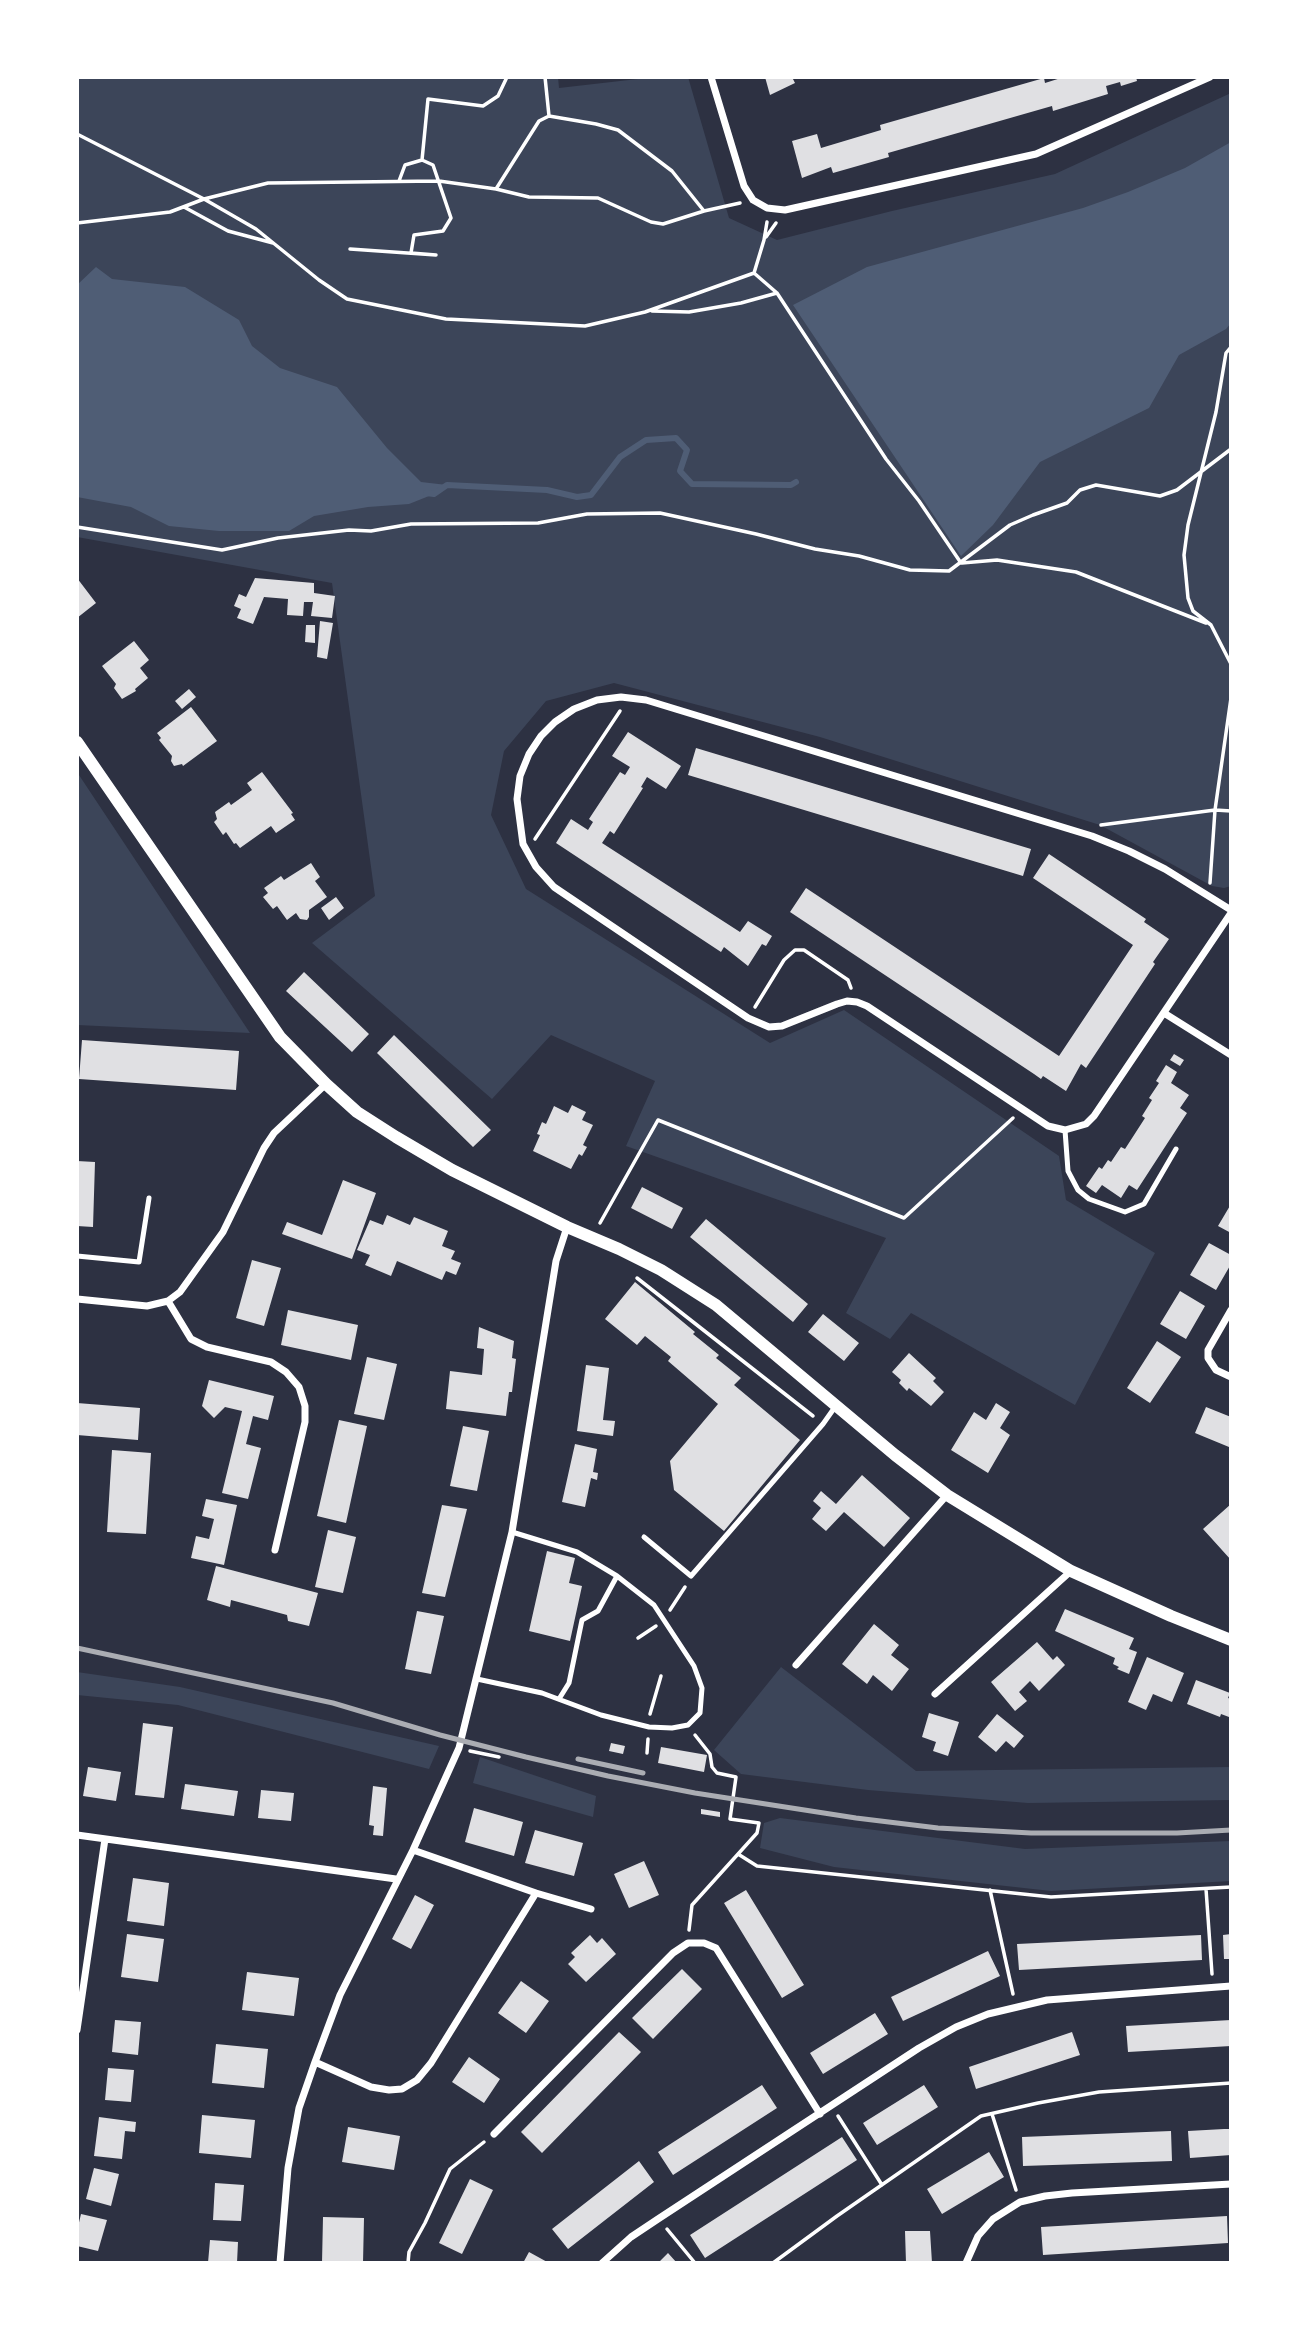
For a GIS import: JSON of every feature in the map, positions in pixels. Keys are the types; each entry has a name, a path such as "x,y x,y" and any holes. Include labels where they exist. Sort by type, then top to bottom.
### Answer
{"street":[{"path":"711,77 744,186 753,200 767,208 785,210 1036,154 1210,77"},
{"path":"629,698 646,700 1092,836 1165,869 1231,911 1094,1116 1086,1124 1065,1130 1048,1126 867,1006 853,1001 837,1004 782,1026 769,1027 748,1018 554,887 536,867 523,844 517,799 520,776 529,754 541,736 573,709 597,700 629,698"},
{"path":"77,742 280,1037 357,1112 463,1176 661,1270 716,1305 895,1455 947,1494 1071,1571 1231,1640"},
{"path":"1164,1013 1231,1055"},
{"path":"77,1299 147,1306 168,1301 180,1292 223,1232 274,1133 326,1084"},
{"path":"280,2263 288,2168 299,2108 314,2062 340,1996 396,1879 413,1850 459,1748 512,1532 556,1261 567,1227"},
{"path":"168,1301 191,1339 207,1347 271,1362 286,1371 299,1387 305,1406 305,1422 275,1550"},
{"path":"1231,1310 1208,1350 1208,1358 1216,1370 1231,1377"},
{"path":"796,1665 947,1494"},
{"path":"935,1694 1071,1571"},
{"path":"77,1835 396,1879"},
{"path":"77,2030 105,1839"},
{"path":"413,1850 536,1893 591,1909"},
{"path":"314,2062 372,2087 389,2090 402,2089 417,2080 431,2063 536,1893"},
{"path":"494,2134 673,1953 688,1943 704,1943 716,1948 820,2113"},
{"path":"602,2263 631,2237 919,2048 956,2027 988,2014 1047,2000 1231,1986"},
{"path":"966,2263 978,2236 993,2218 1020,2202 1072,2193 1231,2184"}],"lane":[{"path":"1065,1130 1068,1171 1077,1190 1089,1199 1125,1212 1144,1204 1176,1149"},
{"path":"77,1256 139,1262 149,1198"},
{"path":"644,1537 691,1576 823,1424 837,1404"},
{"path":"477,1679 542,1693 601,1715 649,1727 672,1728 688,1725 700,1713 702,1688 694,1666 654,1605 617,1576 577,1552 512,1532"},
{"path":"559,1699 569,1683 582,1619 598,1611 617,1576"}],"path":[{"path":"422,160 428,99 483,106 498,96 507,77"},
{"path":"545,77 549,116"},
{"path":"496,189 539,121 549,116 618,130 672,172 704,211"},
{"path":"77,134 204,199 256,229 319,281 347,299 446,319 584,326 645,312 754,274"},
{"path":"350,248 436,255 411,253 414,235 443,231 451,218 433,165 422,160 405,165 400,181"},
{"path":"77,223 170,212 204,199 268,183 439,181 496,189 529,197 598,198 651,222 663,224 753,200"},
{"path":"184,207 228,231 274,244"},
{"path":"754,274 764,240 767,208"},
{"path":"764,240 785,210"},
{"path":"754,274 777,293 886,459 919,501 961,563"},
{"path":"645,312 689,312 741,303 777,293"},
{"path":"1231,347 1226,353 1216,412 1188,526 1184,555 1188,598 1193,611 1211,625 1231,664"},
{"path":"77,527 222,550 278,538 349,530 370,531 411,524 538,523 587,514 660,513 815,550 859,556 910,570 949,571 1010,526 1032,514 1067,503 1080,490 1096,485 1160,496 1177,490 1231,449"},
{"path":"961,563 998,560 1076,572 1211,625"},
{"path":"527,852 629,698"},
{"path":"1209,895 1215,810 1231,698"},
{"path":"1092,836 1100,825 1215,810 1231,811"},
{"path":"748,1018 784,960 795,950 804,950 848,980 853,1001"},
{"path":"592,1238 658,1120 904,1218 1022,1109"},
{"path":"631,1273 823,1424"},
{"path":"638,1639 664,1619 691,1576"},
{"path":"688,1725 710,1755 712,1768 717,1773 736,1777 730,1819 753,1820 759,1823 757,1833 692,1905 688,1943"},
{"path":"459,1748 499,1757"},
{"path":"738,1854 757,1866 1051,1897 1231,1887"},
{"path":"1206,1889 1213,1987"},
{"path":"990,1891 1016,2006"},
{"path":"774,2263 981,2116 1038,2102 1099,2092 1231,2083"},
{"path":"832,2106 882,2185"},
{"path":"991,2114 1020,2202"},
{"path":"408,2263 409,2252 450,2169 494,2134"},
{"path":"659,2219 695,2263"}],"shaded area":[{"path":"77,77 558,77 559,88 655,77 688,77 729,218 777,240 1055,174 1231,93 1231,886 1212,886 1100,825 820,737 614,683 546,701 504,751 491,815 526,889 770,1043 844,1010 1059,1156 1066,1200 1155,1253 1075,1405 911,1313 890,1339 846,1313 886,1238 626,1146 655,1081 551,1035 492,1099 312,943 375,896 332,583 77,537"},
{"path":"1231,142 1231,323 1226,329 1179,355 1149,408 1040,462 993,525 961,556 793,305 867,267 1083,208 1128,192 1185,168"},
{"path":"96,267 112,279 185,287 239,320 252,346 280,368 337,387 387,448 421,482 447,485 434,494 409,504 368,507 314,516 289,531 219,531 169,526 131,507 77,497 77,285"},
{"path":"77,772 250,1033 77,1025"},
{"path":"781,1667 916,1771 1231,1767 1231,1800 1028,1803 868,1790 741,1774 714,1750"},
{"path":"77,1672 180,1687 439,1746 429,1769 178,1705 77,1695"},
{"path":"480,1757 596,1796 593,1817 473,1783"},
{"path":"780,1818 1025,1849 1231,1841 1231,1881 1051,1891 834,1867 760,1848 764,1823"}],"building":[{"path":"765,77 792,77 795,83 770,95"},
{"path":"1064,77 1136,77 1137,81 1121,86 1120,82 1106,86 1108,94 1053,111 1052,106 888,153 889,157 833,173 831,167 802,178 792,141 817,134 821,148 881,130 880,125 1044,78 1045,83"},
{"path":"77,578 96,603 77,618"},
{"path":"255,578 314,583 314,593 335,596 332,618 311,616 313,602 304,602 303,616 287,615 288,599 264,597 253,624 237,618 241,609 234,606 239,594 246,597"},
{"path":"320,621 333,623 327,659 317,657"},
{"path":"306,625 315,625 315,643 305,642"},
{"path":"134,641 149,660 140,668 148,678 136,691 122,699 114,688 116,684 102,666"},
{"path":"189,689 196,697 182,709 175,701"},
{"path":"191,707 217,741 183,766 174,766 172,756 159,740 161,738 157,733"},
{"path":"628,732 681,766 666,789 647,777 614,834 610,831 602,843 740,932 748,921 772,936 766,946 762,944 748,966 724,947 721,952 556,843 571,819 588,830 593,822 589,819 620,772 625,775 630,767 612,756"},
{"path":"696,748 1031,849 1023,876 688,775"},
{"path":"262,772 293,813 291,814 295,820 276,833 271,826 240,848 226,832 223,835 214,822 217,819 215,812 229,802 231,805 252,790 247,783"},
{"path":"1049,854 1146,919 1144,922 1169,939 1086,1068 1081,1064 1066,1091 1043,1076 1041,1079 790,912 806,888 1059,1056 1133,945 1033,878"},
{"path":"311,863 320,877 315,881 327,897 309,910 307,920 300,919 296,913 287,920 277,906 273,909 263,897 268,893 264,888 281,876 284,880"},
{"path":"336,897 344,908 329,920 321,908"},
{"path":"304,972 369,1034 352,1052 286,991"},
{"path":"394,1035 491,1130 473,1147 377,1053"},
{"path":"82,1040 239,1051 236,1090 79,1079"},
{"path":"1174,1054 1184,1060 1180,1066 1170,1060"},
{"path":"1166,1065 1177,1072 1171,1083 1189,1095 1180,1108 1187,1113 1137,1190 1129,1185 1121,1198 1102,1185 1096,1193 1086,1186 1099,1167 1102,1169 1108,1160 1111,1162 1121,1147 1125,1149 1145,1118 1142,1116 1152,1100 1149,1098"},
{"path":"572,1105 586,1112 582,1120 593,1125 583,1145 587,1147 582,1156 579,1154 571,1169 533,1151 542,1122 546,1124 554,1106 568,1113"},
{"path":"77,1161 95,1162 93,1227 77,1226"},
{"path":"343,1180 376,1193 352,1259 282,1234 287,1222 322,1235"},
{"path":"642,1187 683,1208 672,1229 631,1208"},
{"path":"1231,1204 1231,1233 1218,1226"},
{"path":"387,1215 410,1225 414,1217 448,1231 442,1246 455,1251 451,1259 461,1263 456,1275 446,1271 442,1280 397,1261 391,1276 365,1265 370,1255 357,1250 370,1220 383,1225"},
{"path":"706,1219 808,1304 793,1322 690,1237"},
{"path":"1209,1243 1231,1255 1231,1264 1216,1290 1190,1275"},
{"path":"252,1260 281,1268 264,1326 236,1318"},
{"path":"635,1282 719,1355 716,1358 741,1378 734,1385 800,1440 724,1531 674,1490 670,1461 718,1404 668,1361 671,1357 645,1336 637,1345 605,1319"},
{"path":"1180,1291 1205,1306 1186,1339 1160,1324"},
{"path":"288,1310 358,1325 351,1360 281,1345"},
{"path":"823,1314 859,1343 844,1361 808,1332"},
{"path":"479,1327 514,1341 512,1358 516,1359 506,1416 446,1409 450,1371 482,1375 484,1349 477,1348"},
{"path":"1157,1341 1181,1357 1150,1403 1127,1388"},
{"path":"909,1353 936,1378 933,1381 944,1392 931,1406 909,1388 907,1391 899,1383 901,1380 892,1372"},
{"path":"367,1357 397,1364 384,1420 354,1414"},
{"path":"586,1365 609,1368 603,1420 615,1421 613,1436 577,1431"},
{"path":"209,1380 274,1396 268,1420 253,1416 246,1444 261,1448 248,1499 222,1493 242,1411 225,1407 214,1418 202,1406"},
{"path":"77,1403 140,1408 138,1440 77,1435"},
{"path":"996,1403 1010,1412 1000,1428 1010,1435 988,1473 951,1450 974,1412 986,1420"},
{"path":"1206,1407 1231,1417 1229,1447 1195,1433"},
{"path":"339,1420 367,1426 346,1523 317,1516"},
{"path":"463,1426 489,1431 477,1491 450,1486"},
{"path":"575,1444 597,1449 593,1472 598,1473 597,1480 591,1478 585,1507 562,1502"},
{"path":"112,1450 151,1453 146,1534 107,1532"},
{"path":"862,1475 910,1518 884,1547 844,1512 826,1531 812,1519 821,1508 813,1501 821,1491 836,1504"},
{"path":"206,1499 237,1505 224,1565 191,1558 196,1536 209,1539 214,1519 202,1516"},
{"path":"1231,1504 1231,1560 1203,1529"},
{"path":"442,1505 467,1509 445,1597 422,1593"},
{"path":"328,1530 356,1537 343,1593 315,1587"},
{"path":"547,1551 575,1558 569,1583 582,1586 570,1641 529,1631"},
{"path":"216,1566 318,1593 309,1626 288,1621 287,1615 231,1600 230,1607 207,1600"},
{"path":"1065,1609 1134,1638 1129,1649 1137,1652 1129,1674 1117,1669 1119,1667 1113,1664 1115,1658 1055,1631"},
{"path":"417,1611 444,1616 431,1674 405,1669"},
{"path":"874,1624 899,1645 891,1655 909,1669 892,1691 873,1675 867,1684 842,1664"},
{"path":"1037,1642 1053,1660 1057,1656 1065,1665 1039,1691 1030,1681 1019,1692 1027,1701 1015,1711 991,1682"},
{"path":"1147,1657 1184,1673 1172,1702 1153,1694 1146,1710 1128,1702"},
{"path":"1196,1680 1230,1693 1229,1717 1221,1714 1220,1717 1187,1704"},
{"path":"929,1713 959,1722 948,1756 933,1751 936,1742 922,1737"},
{"path":"997,1714 1024,1736 1014,1748 1006,1741 996,1752 978,1737"},
{"path":"143,1723 173,1727 164,1798 135,1795"},
{"path":"611,1743 625,1746 623,1754 609,1751"},
{"path":"661,1747 707,1755 704,1772 658,1763"},
{"path":"88,1767 121,1772 116,1801 83,1796"},
{"path":"185,1784 238,1791 234,1816 181,1809"},
{"path":"373,1786 387,1788 383,1836 373,1835 374,1826 369,1825"},
{"path":"261,1790 294,1793 291,1821 258,1818"},
{"path":"474,1808 523,1822 514,1856 465,1842"},
{"path":"701,1809 720,1812 720,1817 701,1814"},
{"path":"535,1830 583,1843 574,1876 525,1863"},
{"path":"644,1861 659,1895 629,1908 614,1874"},
{"path":"133,1878 169,1883 164,1926 127,1921"},
{"path":"746,1890 804,1985 782,1998 724,1903"},
{"path":"415,1895 434,1905 411,1949 392,1939"},
{"path":"127,1934 164,1939 158,1982 121,1977"},
{"path":"1231,1934 1231,1959 1224,1959 1223,1935"},
{"path":"590,1935 597,1943 602,1938 616,1954 586,1982 568,1964 575,1957 571,1953"},
{"path":"1201,1935 1202,1960 1019,1970 1017,1944"},
{"path":"988,1951 1000,1976 903,2021 891,1997"},
{"path":"682,1969 702,1989 653,2039 632,2018"},
{"path":"247,1972 299,1978 294,2016 242,2010"},
{"path":"521,1981 549,2001 526,2033 498,2013"},
{"path":"875,2013 888,2034 823,2074 810,2053"},
{"path":"115,2020 141,2022 138,2055 112,2052"},
{"path":"1231,2020 1231,2046 1128,2052 1126,2026"},
{"path":"619,2032 641,2052 542,2153 521,2132"},
{"path":"1072,2032 1080,2055 976,2089 969,2067"},
{"path":"216,2044 268,2049 264,2088 212,2083"},
{"path":"469,2057 500,2079 484,2103 452,2082"},
{"path":"108,2068 134,2070 131,2102 105,2100"},
{"path":"762,2085 777,2108 673,2175 658,2152"},
{"path":"924,2085 938,2107 877,2145 863,2123"},
{"path":"202,2115 255,2120 251,2158 199,2153"},
{"path":"99,2117 136,2122 135,2132 125,2131 122,2159 94,2156"},
{"path":"348,2127 400,2136 394,2170 342,2162"},
{"path":"1231,2129 1231,2155 1190,2158 1188,2131"},
{"path":"1171,2131 1172,2161 1023,2166 1022,2137"},
{"path":"842,2137 857,2160 705,2258 690,2235"},
{"path":"989,2152 1004,2177 942,2214 927,2189"},
{"path":"639,2161 654,2182 568,2249 552,2229"},
{"path":"94,2168 119,2174 111,2206 86,2199"},
{"path":"470,2179 493,2190 462,2254 439,2243"},
{"path":"215,2183 244,2185 241,2221 213,2220"},
{"path":"81,2214 107,2220 98,2251 77,2246"},
{"path":"1227,2216 1228,2243 1043,2255 1041,2227"},
{"path":"323,2217 364,2218 363,2263 322,2263"},
{"path":"905,2231 930,2231 932,2263 906,2263"},
{"path":"210,2240 238,2242 237,2263 208,2263"},
{"path":"529,2252 549,2263 523,2263"},
{"path":"668,2253 677,2263 658,2263"}],"waterway":[{"path":"426,493 434,494 447,485 547,490 577,497 591,495 620,457 646,440 676,438 687,450 680,471 692,484 791,485 796,482"}],"railway":[{"path":"77,1648 333,1703 526,1757 695,1793 938,1828 1031,1833 1177,1833 1231,1830"},
{"path":"578,1759 643,1773"}]}
